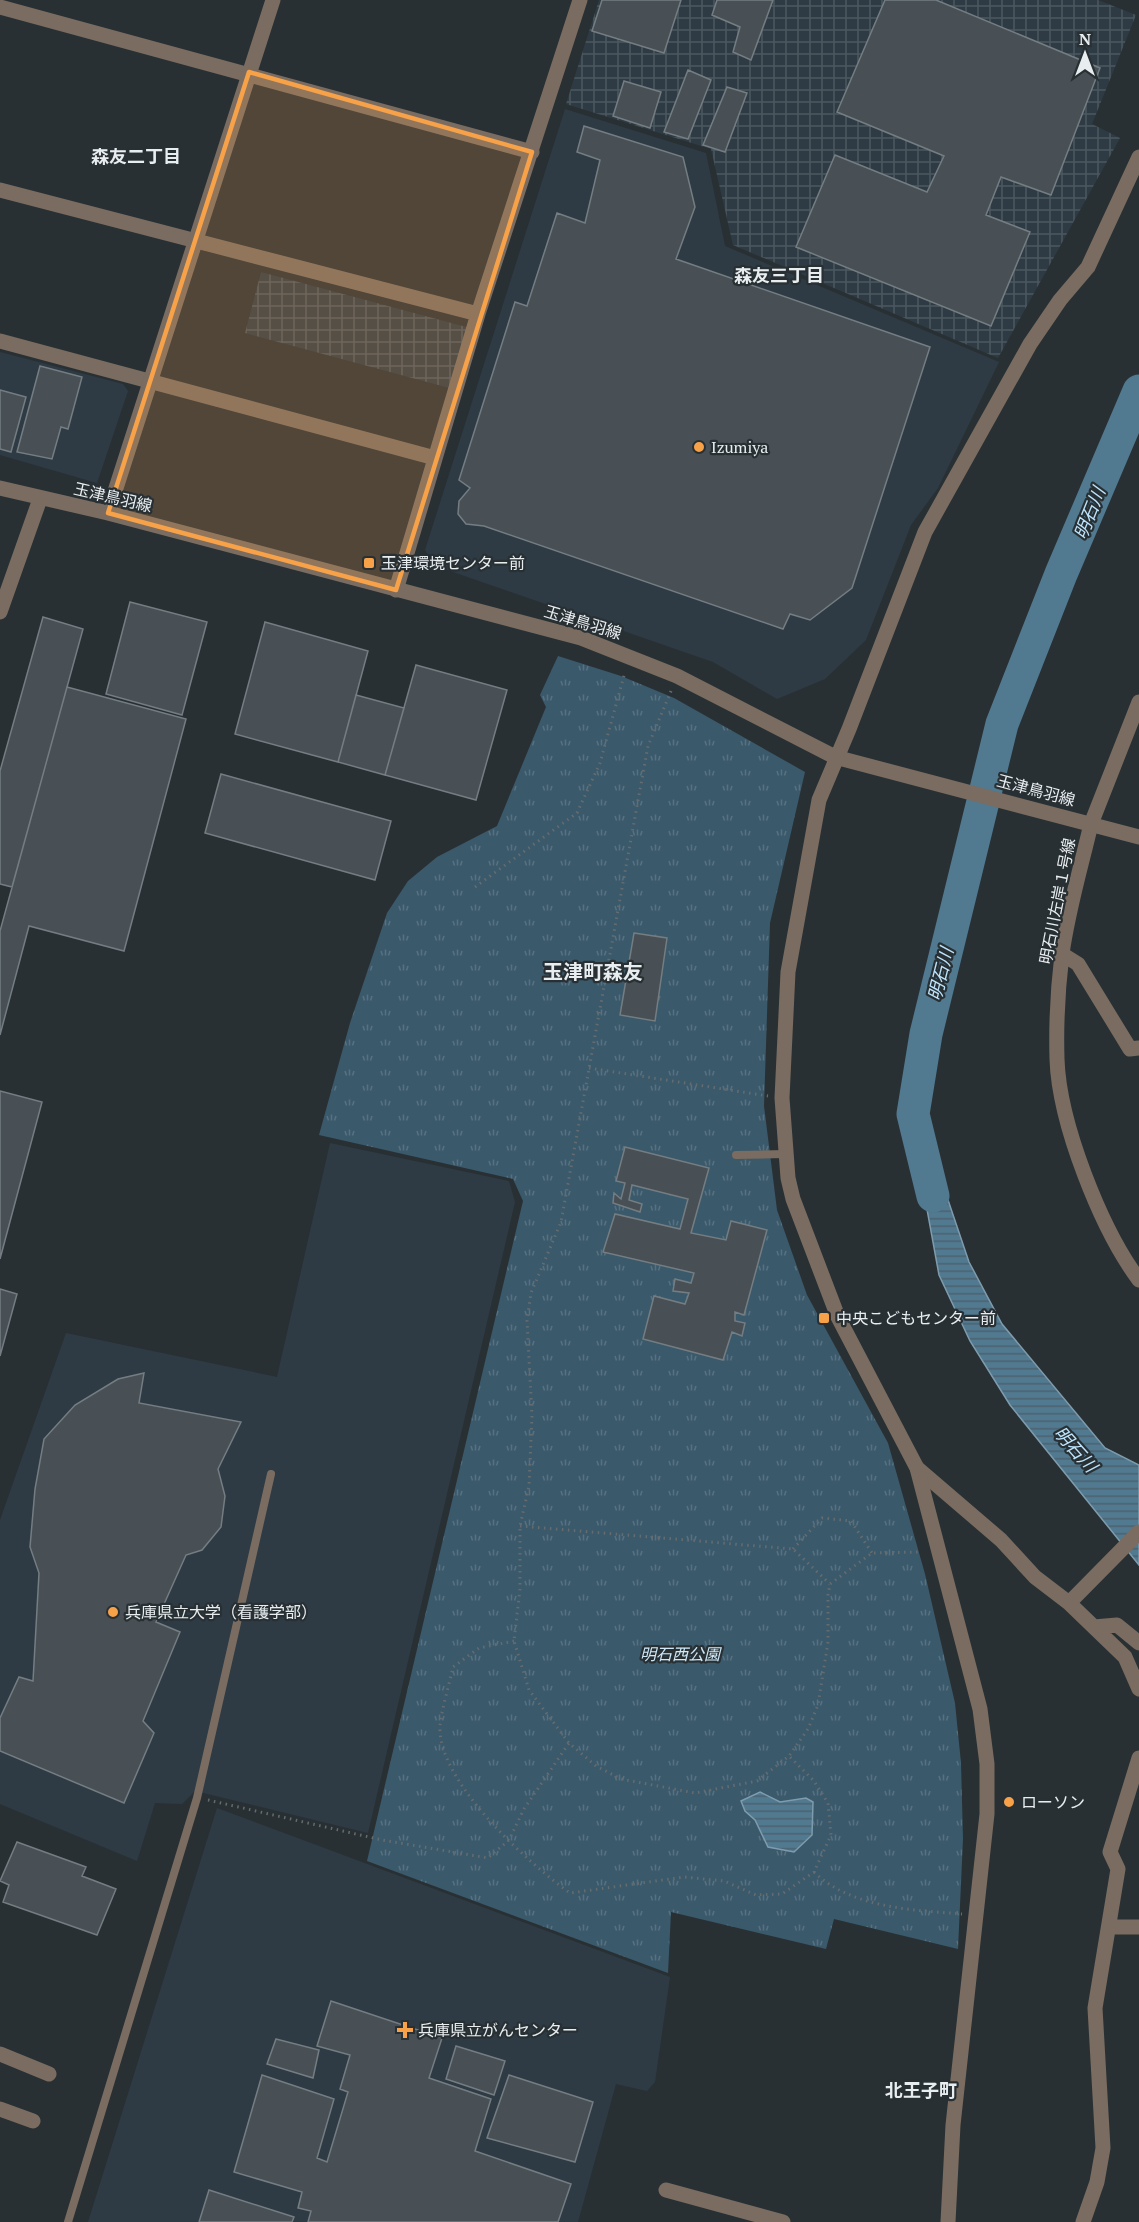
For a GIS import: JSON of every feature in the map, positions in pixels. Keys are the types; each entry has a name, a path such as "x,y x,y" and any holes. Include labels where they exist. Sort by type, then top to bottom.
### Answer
{"street":[{"path":"108,513 273,0"},
{"path":"396,590 478,314 580,0"},
{"path":"0,7 249,72 532,152"},
{"path":"948,2222 953,2126 987,1814 987,1764 980,1708 917,1468 838,1317 793,1199 786,1154 782,1098 788,972 819,800 925,532 1030,344 1060,300 1088,267 1139,157"},
{"path":"0,190 478,314"},
{"path":"0,341 435,458"},
{"name":"玉津鳥羽線","path":"0,488 108,513 581,638 629,655 677,676 835,757 1139,837"},
{"path":"0,612 40,499"},
{"name":"明石川左岸１号線","path":"1139,702 1091,824 1062,954 1057,1060 1068,1119 1095,1200 1129,1267 1139,1280"},
{"path":"1062,954 1078,964 1130,1049 1139,1048"},
{"path":"917,1468 1001,1540 1035,1577 1069,1603 1125,1657 1139,1689"},
{"path":"1069,1603 1139,1532"},
{"path":"1094,1627 1118,1625 1139,1643"},
{"path":"1083,2222 1097,2182 1103,2148 1095,2008 1119,1869 1110,1852 1139,1758"},
{"path":"1109,1927 1139,1927"},
{"path":"0,2054 49,2074"},
{"path":"0,2109 33,2121"},
{"path":"666,2190 783,2222"}],"lane":[{"path":"736,1155 786,1154"},
{"path":"68,2222 197,1798 271,1474"}],"path":[{"path":"475,887 577,813 600,763 629,655"},
{"path":"677,676 648,746 561,1222 531,1293 526,1321 532,1416 528,1486 520,1526 520,1589 514,1641 530,1690 569,1743 596,1767 621,1779 695,1793 756,1781 789,1756 808,1729 818,1705 828,1642 830,1584 872,1553 939,1552"},
{"path":"589,1068 782,1098"},
{"path":"793,1549 822,1518 850,1521 872,1553"},
{"path":"520,1526 793,1549 830,1584"},
{"path":"514,1641 479,1648 453,1667 440,1727 450,1768 509,1840 539,1871 570,1893 684,1877 724,1881 756,1896 782,1894 814,1872 831,1835 828,1803 814,1780 789,1756"},
{"path":"197,1798 382,1840 488,1858 509,1840 524,1809 569,1743"},
{"path":"814,1872 828,1885 857,1899 925,1911 976,1915"}],"highlighted area":[{"path":"249,72 532,152 396,590 108,513"}],"shaded area":[{"path":"599,0 1098,0 1136,15 1092,124 1120,138 998,358 733,245 711,149 566,104"},
{"path":"565,109 706,153 725,246 999,362 938,488 911,525 866,640 825,679 777,699 713,662 433,565 425,550"},
{"path":"261,272 474,329 453,389 245,333"},
{"path":"0,352 123,384 128,391 97,483 0,455"},
{"path":"330,1143 509,1181 515,1202 368,1833 195,1791 182,1804 155,1803 137,1861 0,1804 0,1520 66,1333 277,1377"},
{"name":"兵庫県立がんセンター","path":"217,1808 670,1977 655,2082 647,2091 616,2084 578,2222 88,2222"}],"green space":[{"name":"明石西公園","path":"558,656 621,676 674,698 805,772 770,923 764,1106 777,1210 807,1295 888,1443 925,1574 955,1703 961,1763 963,1839 958,1949 834,1919 826,1949 671,1912 668,1973 367,1861 523,1201 513,1179 319,1135 350,1023 387,913 408,881 437,857 497,826 546,707 540,695"}],"water":[{"path":"914,1138 944,1188 969,1262 1002,1324 1105,1448 1139,1465 1139,1565 1010,1405 970,1341 939,1275"},
{"path":"760,1792 780,1802 806,1798 813,1802 812,1835 794,1852 768,1847 755,1820 745,1811 741,1801"}],"building":[{"path":"602,0 681,0 664,53 592,31"},
{"path":"717,0 773,0 751,60 733,52 740,27 712,15"},
{"path":"885,0 936,0 1100,68 1051,195 1001,177 986,215 1030,232 991,326 796,247 835,155 927,192 944,156 837,112"},
{"path":"688,70 711,80 688,139 664,132"},
{"path":"624,81 661,92 650,128 613,116"},
{"path":"727,87 747,93 725,152 703,145"},
{"path":"584,126 683,157 695,207 676,259 930,347 852,588 810,620 790,614 783,629 484,526 466,524 458,514 459,501 470,488 459,480 515,302 527,306 557,213 585,223 600,160 577,152"},
{"path":"40,366 82,377 68,429 61,427 52,459 17,452"},
{"path":"0,390 26,397 11,452 0,449"},
{"path":"130,602 207,622 182,715 106,694"},
{"path":"43,617 83,629 12,887 0,884 0,771"},
{"path":"265,622 368,651 338,762 235,734"},
{"path":"416,665 507,690 476,800 385,775"},
{"path":"67,687 186,719 124,951 29,926 0,1035 0,931"},
{"path":"356,695 404,708 385,775 338,762"},
{"path":"221,774 391,821 375,880 205,833"},
{"path":"634,933 667,938 655,1021 620,1015"},
{"path":"0,1091 42,1102 0,1259"},
{"path":"625,1147 709,1168 691,1233 726,1240 731,1221 767,1230 744,1315 735,1312 735,1321 745,1323 742,1336 732,1332 723,1360 643,1339 654,1296 685,1304 689,1293 673,1291 675,1279 691,1283 694,1273 603,1252 615,1214 680,1229 688,1199 632,1185 629,1200 642,1204 640,1212 613,1203 614,1193 621,1199 625,1183 616,1181"},
{"path":"0,1289 17,1294 0,1356"},
{"path":"144,1373 139,1403 241,1422 218,1469 225,1496 221,1527 202,1550 186,1555 156,1622 180,1632 143,1721 154,1733 124,1803 0,1751 0,1718 19,1677 33,1681 39,1573 30,1547 35,1489 44,1439 75,1405 118,1379"},
{"path":"17,1842 86,1867 82,1876 116,1889 97,1935 3,1902 9,1885 0,1881"},
{"path":"331,2001 442,2038 429,2078 491,2099 475,2151 571,2184 558,2222 308,2222 311,2211 298,2208 302,2192 234,2172 262,2075 334,2099 317,2158 327,2162 348,2092 340,2089 350,2055 317,2046"},
{"path":"276,2039 319,2050 313,2078 267,2064"},
{"path":"456,2046 505,2061 494,2095 446,2079"},
{"path":"509,2075 593,2102 575,2162 487,2138"},
{"path":"209,2190 294,2217 292,2222 199,2222"}],"waterway":[{"name":"明石川","path":"933,1196 913,1114 926,1034 1002,724 1061,574 1139,391"}],"place":[{"name":"Izumiya","path":"699,447"},
{"name":"玉津環境センター前","path":"369,563"},
{"name":"中央こどもセンター前","path":"824,1318"},
{"name":"兵庫県立大学（看護学部）","path":"113,1612"},
{"name":"ローソン","path":"1009,1802"},
{"name":"兵庫県立がんセンター","path":"405,2030"}],"district":[{"name":"森友二丁目","path":"136,156"},
{"name":"森友三丁目","path":"779,275"},
{"name":"玉津町森友","path":"593,971"},
{"name":"北王子町","path":"921,2090"}]}
